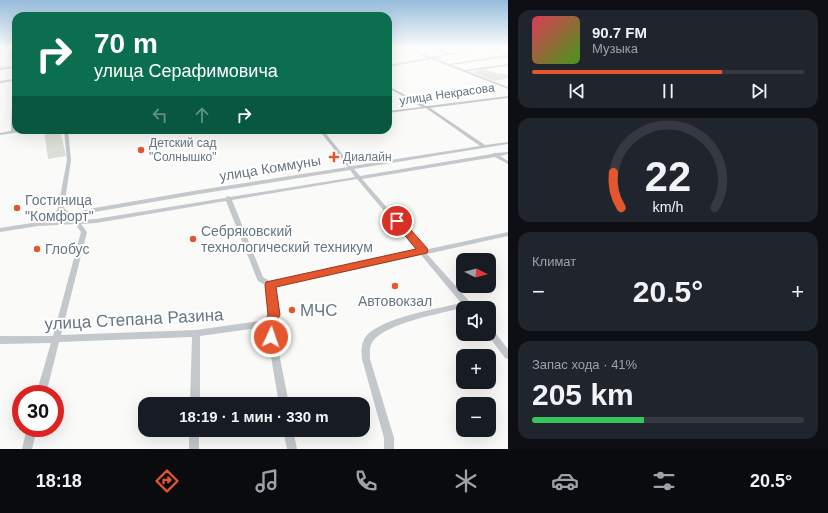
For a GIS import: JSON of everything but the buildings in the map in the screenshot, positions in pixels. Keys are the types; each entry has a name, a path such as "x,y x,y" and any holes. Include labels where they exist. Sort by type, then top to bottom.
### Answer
{"street":[{"path":"464,70 473,69"},
{"path":"464,70 508,88"},
{"path":"0,82 12,80"},
{"path":"392,89 426,108 508,163"},
{"name":"улица Некрасова","path":"392,112 508,96"},
{"path":"0,134 12,132"},
{"path":"38,224 57,214 61,208 69,160 66,134"},
{"path":"324,134 358,177 465,301"},
{"name":"улица Коммуны","path":"0,230 38,224 95,210 508,143"},
{"name":"улица Коммуны","path":"38,224 96,221 508,153"},
{"path":"228,198 260,279 270,285 508,234"},
{"path":"61,208 69,216 79,222 84,232"},
{"path":"95,210 90,216 90,219 96,221"},
{"path":"79,222 95,210"},
{"path":"43,385 84,232 88,226 96,221"},
{"path":"270,285 274,315 269,324 283,397"},
{"path":"389,449 389,438 375,394 365,352 369,339 374,334 393,324 456,309"},
{"name":"улица Степана Разина","path":"0,340 196,333 269,324"},
{"path":"195,397 196,333"},
{"path":"496,340 508,355"},
{"path":"26,449 29,437"},
{"path":"194,437 194,449"},
{"path":"289,437 292,449"}],"shaded area":[{"path":"484,69 501,75 499,73 508,75 508,78 495,81 472,72"},
{"path":"45,134 61,134 66,156 48,159"}],"place":[{"name":"Детский сад \"Солнышко\"","path":"141,150"},
{"name":"Диалайн","path":"334,157"},
{"name":"Гостиница \"Комфорт\"","path":"17,208"},
{"name":"Себряковский технологический техникум","path":"193,239"},
{"name":"Глобус","path":"37,249"},
{"name":"Автовокзал","path":"395,286"},
{"name":"МЧС","path":"292,310"}],"route":[{"path":"271,337 269,324 274,315 270,285 423,251 397,221"}]}
